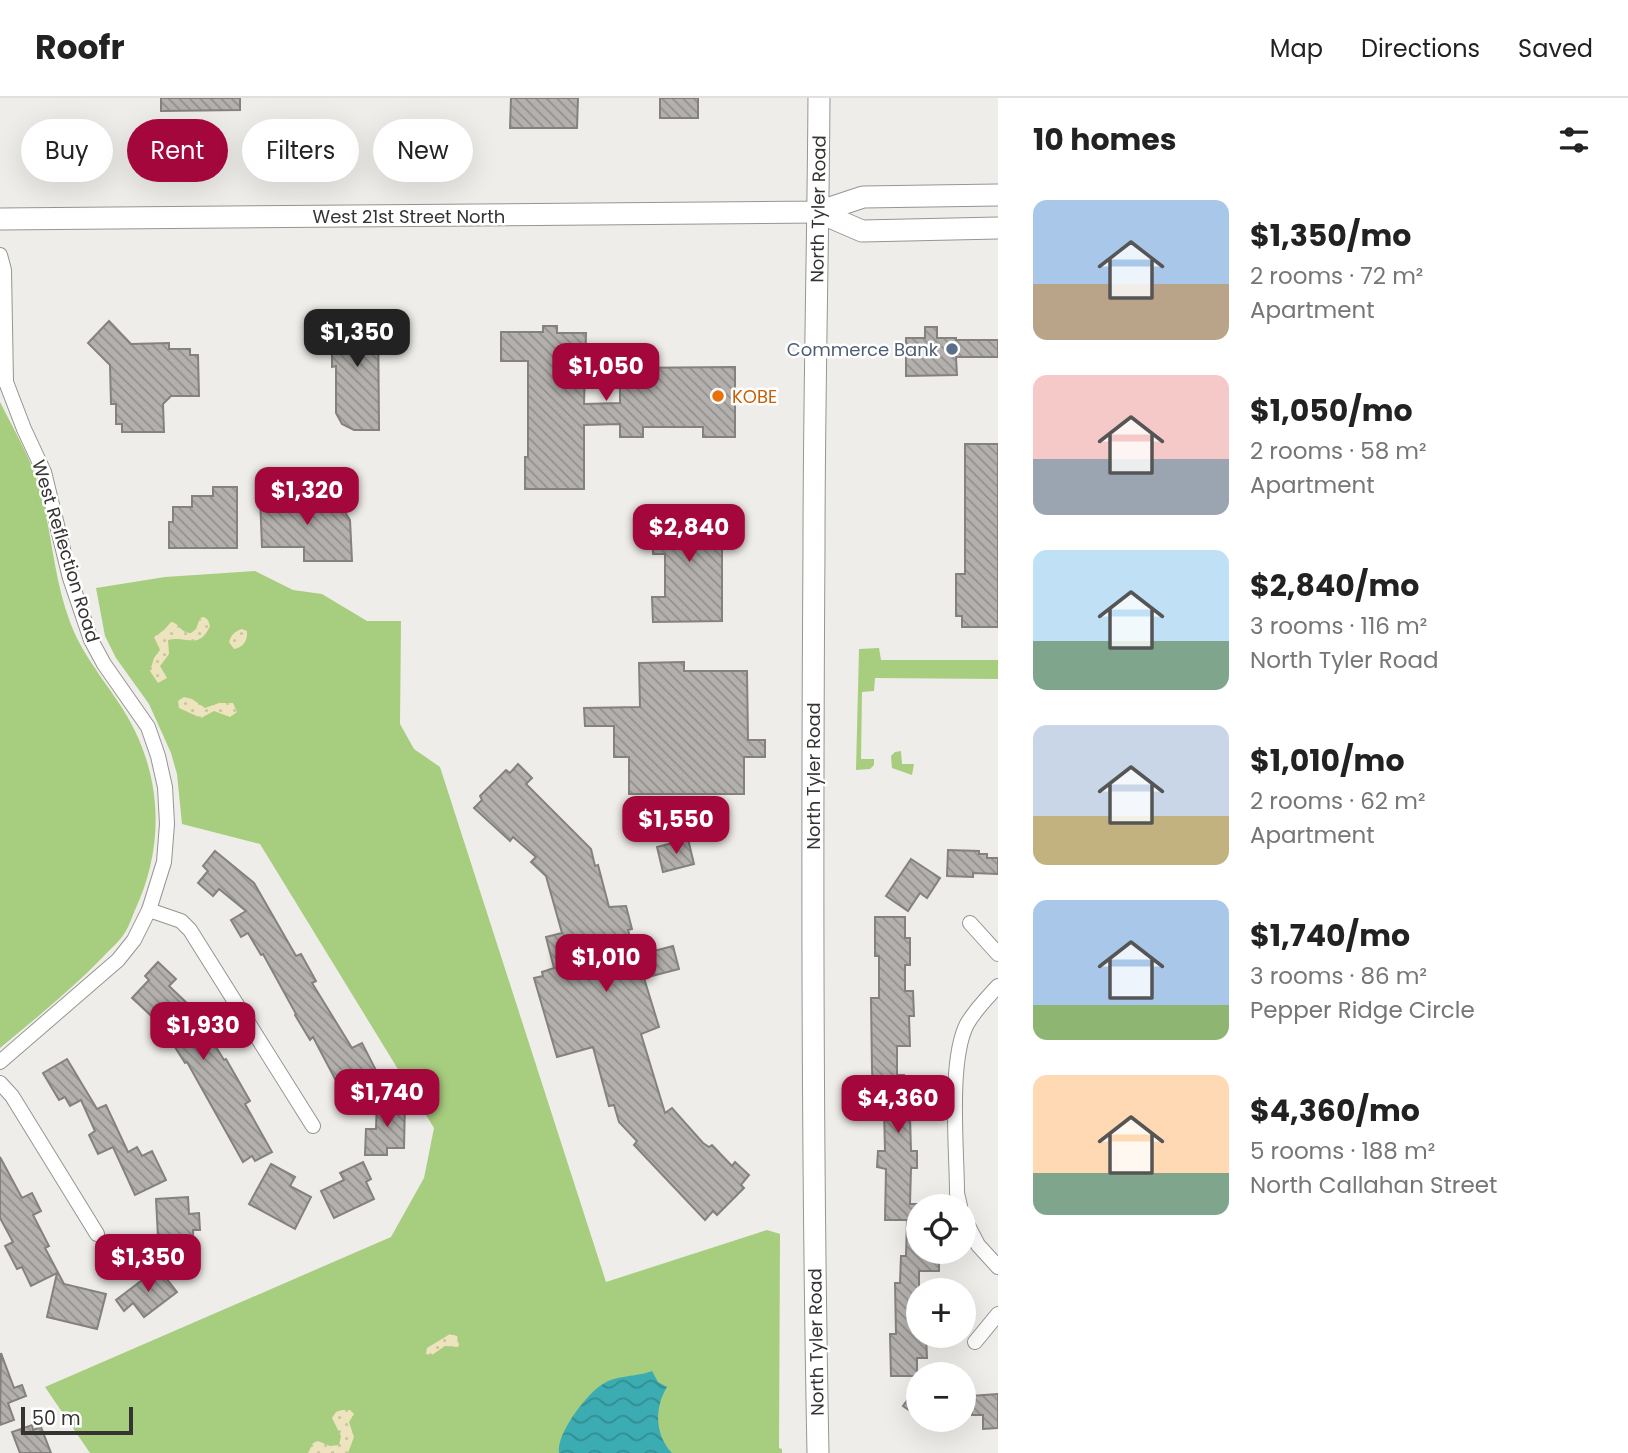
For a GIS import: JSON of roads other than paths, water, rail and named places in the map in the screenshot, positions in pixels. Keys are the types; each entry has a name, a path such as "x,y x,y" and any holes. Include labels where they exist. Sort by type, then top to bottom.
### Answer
{"main road":[{"name":"North Tyler Road","path":"818,1453 812,866 819,98"},
{"name":"West 21st Street North","path":"0,219 818,212 863,197 998,195"},
{"name":"West 21st Street North","path":"818,212 862,231 998,228"}],"street":[{"name":"West Reflection Road","path":"0,255 4,270 3,379 44,472 70,578 91,640 104,664 148,727 159,756 165,787 167,824 164,862 149,910 134,940 118,960 0,1062"},
{"path":"149,910 181,921 190,930 313,1126"},
{"path":"970,923 998,954"},
{"path":"957,1194 956,1093 960,1043 967,1024 981,1003 998,986"},
{"path":"0,1083 12,1096 97,1234"},
{"path":"976,1241 998,1267"},
{"path":"976,1341 998,1314"}],"water":[{"path":"652,1371 658,1382 667,1387 660,1404 658,1421 662,1438 672,1453 559,1453 559,1445 567,1425 596,1389 614,1379"}],"place":[{"name":"Commerce Bank","path":"952,349"},
{"name":"KOBE","path":"718,396"}]}
